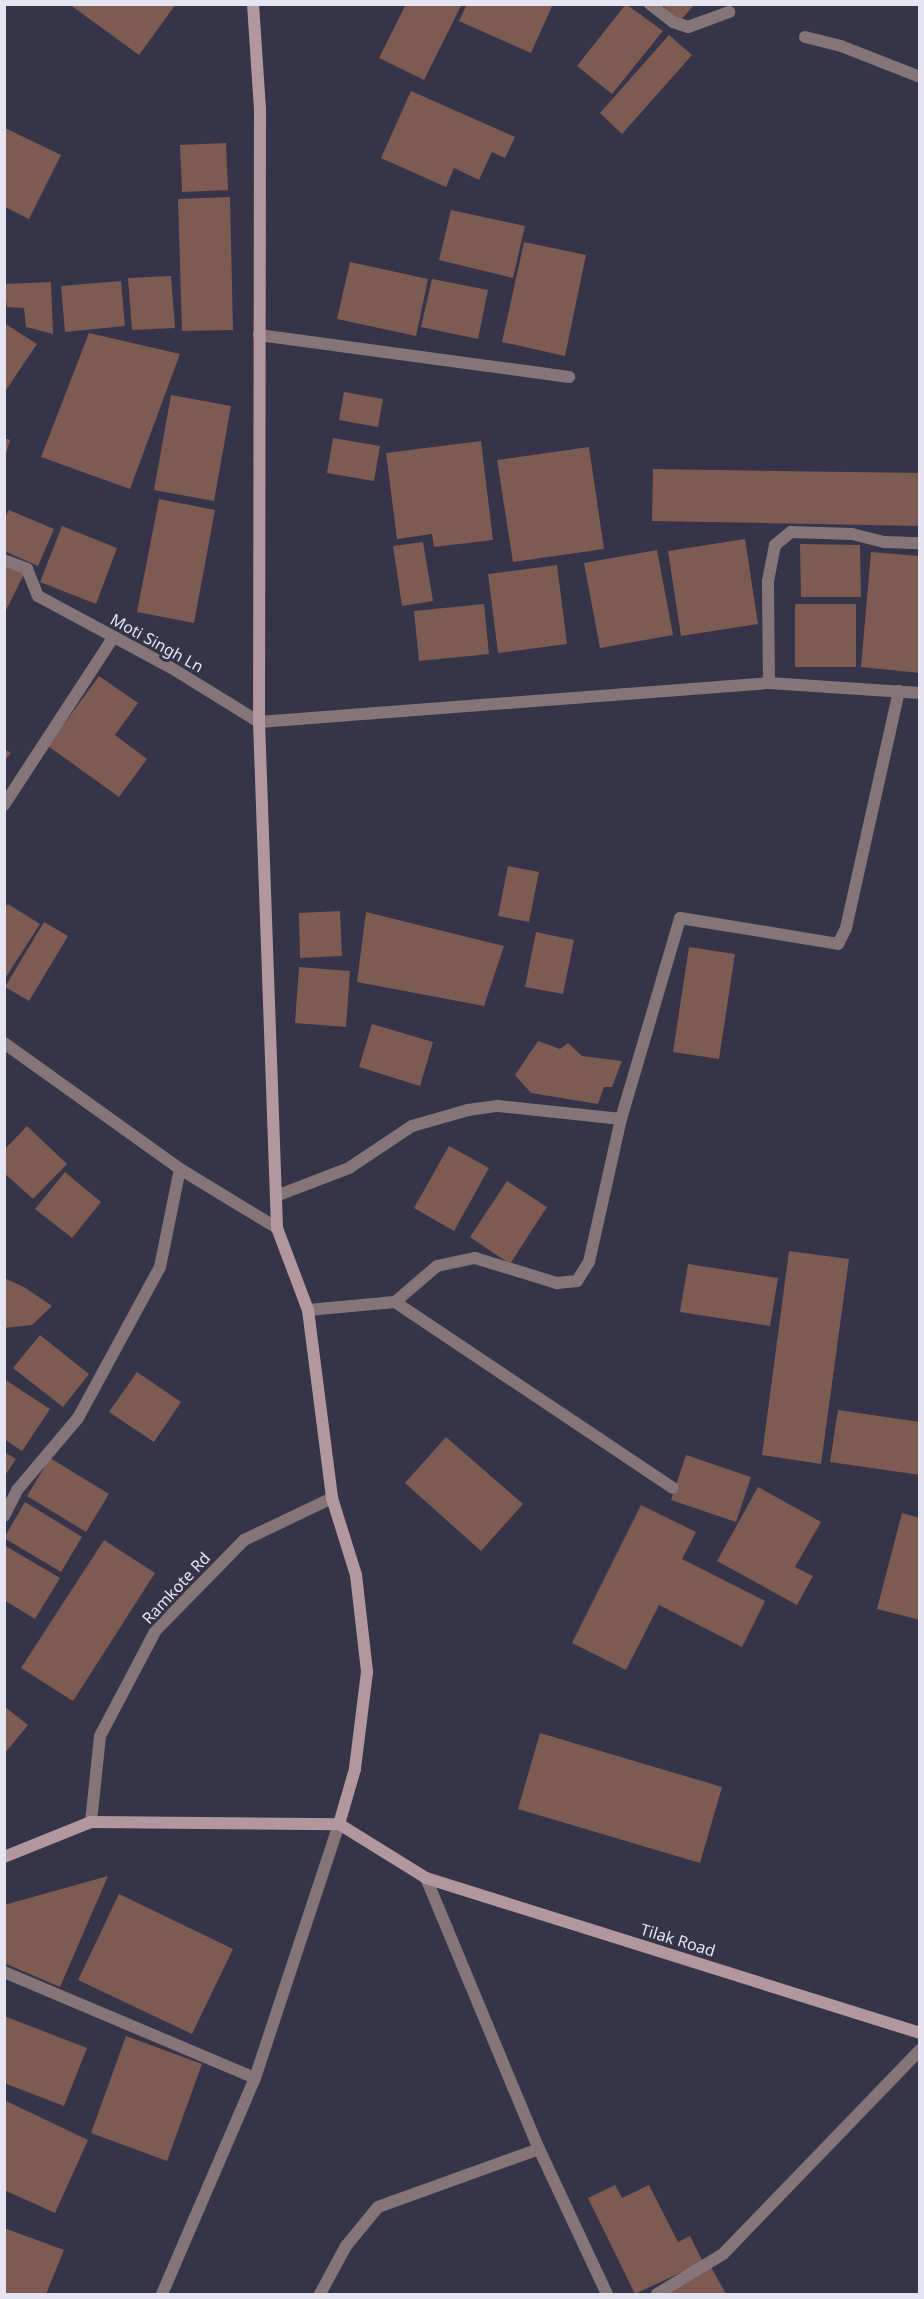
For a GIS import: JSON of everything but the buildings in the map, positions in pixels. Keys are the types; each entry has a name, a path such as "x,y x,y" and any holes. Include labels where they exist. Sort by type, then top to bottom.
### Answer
{"main road":[{"path":"4,1857 91,1822 339,1824 355,1768 367,1672 356,1575 332,1498 308,1310 277,1228 259,722 260,109 253,4"},
{"name":"Tilak Road","path":"339,1824 426,1878 920,2033"}],"street":[{"path":"650,4 673,22 688,27 729,12"},
{"path":"805,37 841,46 920,76"},
{"path":"259,335 569,377"},
{"path":"769,683 768,581 775,545 791,532 852,534 884,542 920,543"},
{"name":"Moti Singh Ln","path":"4,560 27,569 38,596 259,722"},
{"path":"4,805 113,638"},
{"path":"259,722 769,683 920,693"},
{"path":"308,1310 395,1302 437,1266 475,1258 557,1283 577,1281 589,1262 621,1119 680,918 838,944 846,928 899,691"},
{"path":"8,1049 180,1169 277,1228"},
{"path":"276,1196 349,1168 412,1126 468,1110 498,1106 621,1119"},
{"path":"4,1516 18,1489 78,1418 160,1267 180,1169"},
{"path":"395,1302 673,1488"},
{"name":"Ramkote Rd","path":"91,1822 100,1736 156,1630 244,1540 332,1498"},
{"path":"162,2295 255,2078 339,1824"},
{"path":"426,1878 539,2149 607,2295"},
{"path":"4,1972 255,2078"},
{"path":"657,2295 723,2254 920,2050"},
{"path":"320,2295 346,2246 378,2207 539,2149"}]}
